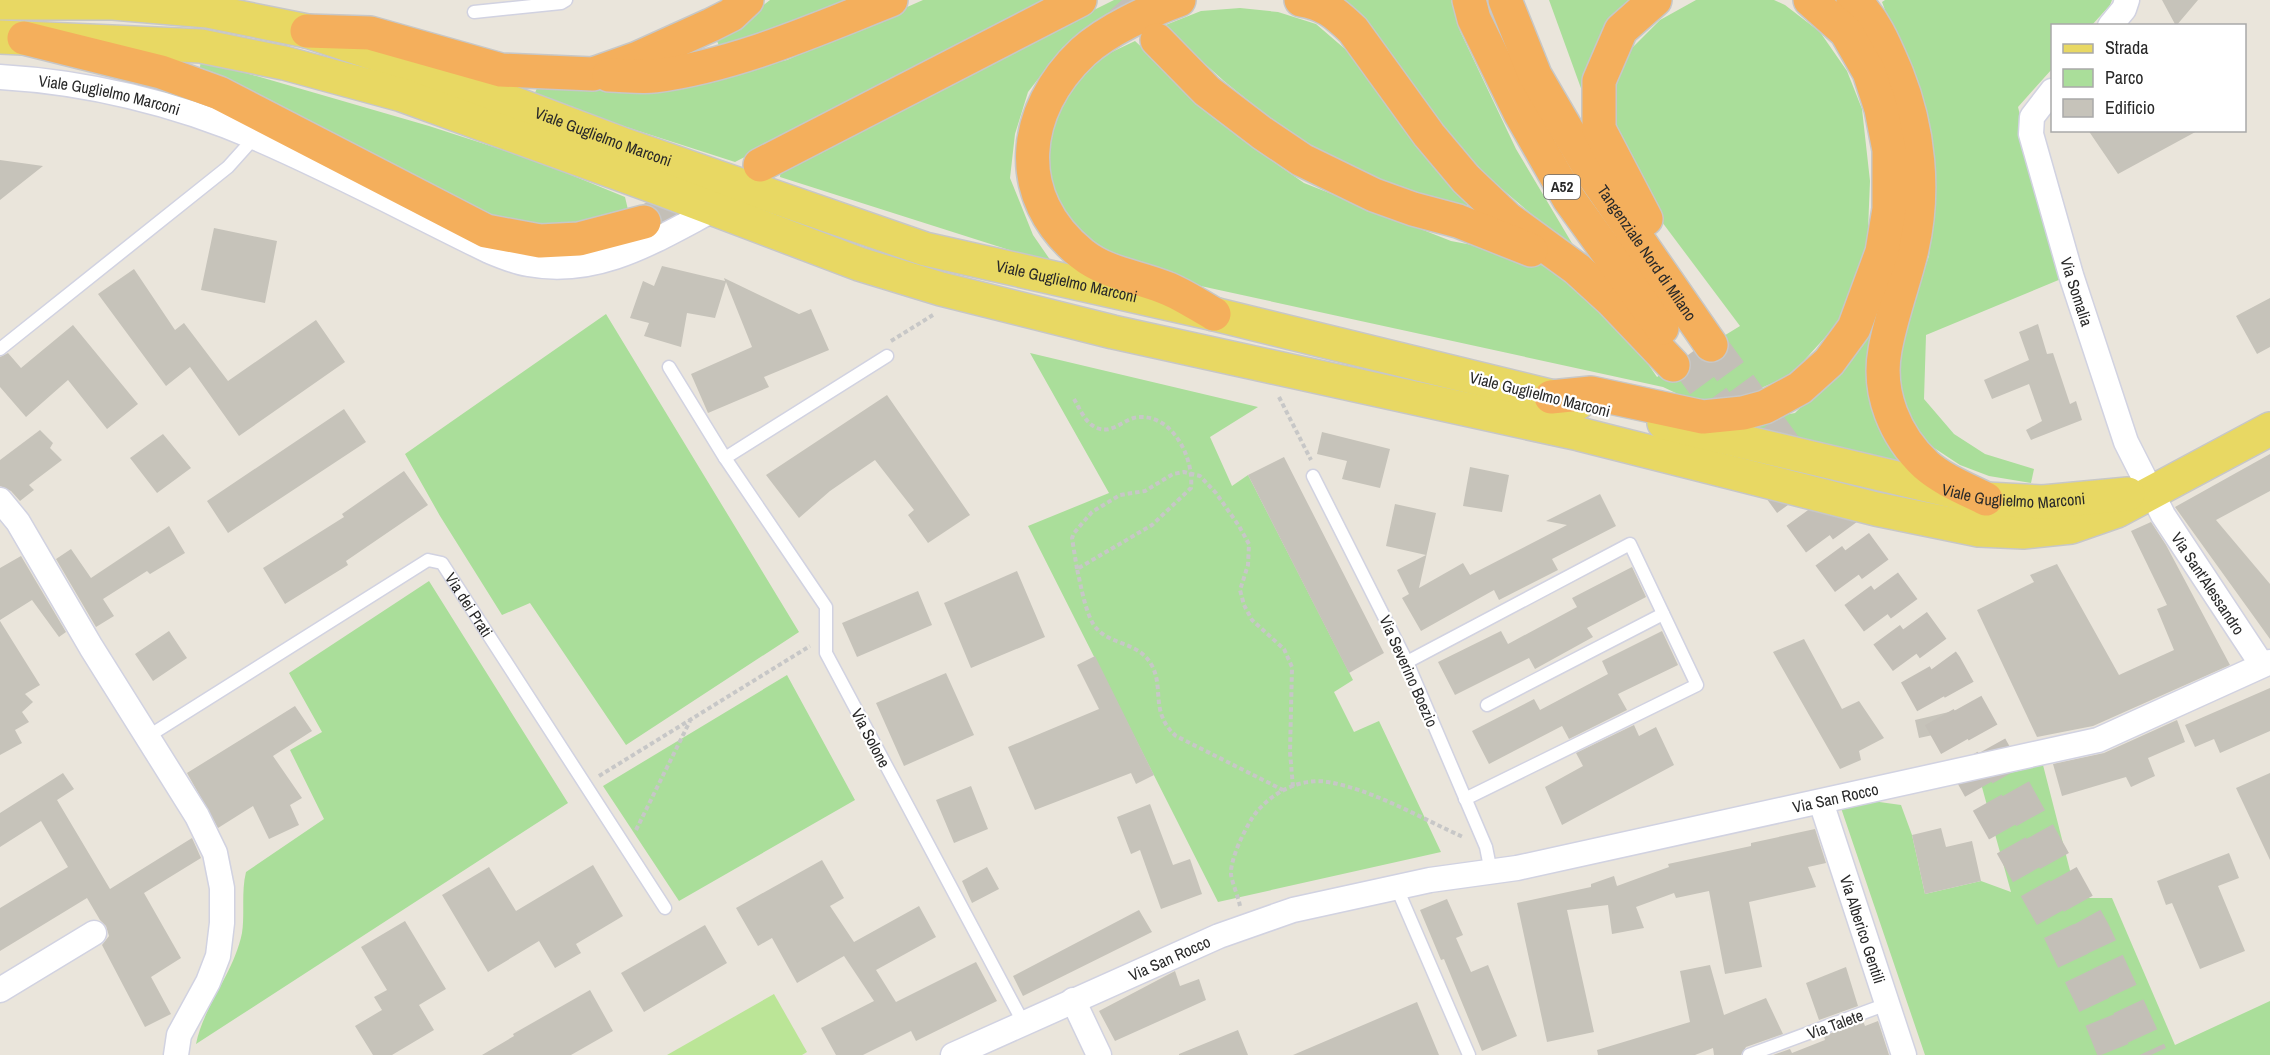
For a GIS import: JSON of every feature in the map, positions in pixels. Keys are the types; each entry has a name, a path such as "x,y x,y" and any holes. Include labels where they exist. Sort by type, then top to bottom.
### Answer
{"highway":[{"path":"593,74 638,58 711,26 731,15 747,0"},
{"path":"307,31 370,33 501,70 653,76 716,64 783,42 891,0"},
{"path":"760,165 1080,0"},
{"path":"1179,0 1101,38 1067,70 1050,92 1039,116 1032,140 1033,169 1050,219 1064,237 1082,254 1106,271 1167,288 1214,314"},
{"name":"Tangenziale Nord di Milano","path":"1469,0 1474,19 1515,103 1569,199 1689,356"},
{"name":"Tangenziale Nord di Milano","path":"1505,0 1535,75 1594,176 1689,356"},
{"path":"1311,1 1338,16 1353,30 1436,143 1466,179 1507,218 1577,269 1635,323 1689,356 1698,299 1638,207 1599,129 1599,81 1621,30 1655,0"},
{"path":"1551,397 1591,393 1703,417 1743,413 1765,407 1800,388 1830,362 1854,328 1882,252 1889,209 1889,150 1881,109 1869,72 1846,32 1810,0"},
{"path":"1853,0 1861,7 1883,42 1906,98 1917,148 1919,202 1912,248 1884,353 1883,389 1892,418 1906,443 1927,466 1986,499"},
{"path":"12,37 161,72 219,93 486,231 540,241 579,239 644,222"},
{"path":"1157,40 1207,91 1302,160 1374,195 1413,209 1458,221 1577,269"}],"main road":[{"name":"Viale Guglielmo Marconi","path":"0,3 113,3 208,11 307,31 436,74 622,144 925,249 1214,314 1551,397 1986,499 2043,502 2151,492"},
{"name":"Viale Guglielmo Marconi","path":"12,37 201,46 284,63 402,95 859,264 940,289 1113,332 1579,434 1876,509 1979,530 2024,532 2071,527 2117,511 2270,429"}],"street":[{"path":"2112,24 2124,9 2127,0"},
{"name":"Viale Guglielmo Marconi","path":"0,77 41,80 115,93 187,113 255,137 489,251 527,264 569,268 610,260 647,245 713,210"},
{"name":"Via Somalia","path":"2051,93 2032,117 2031,134 2071,275 2126,442 2151,492"},
{"name":"Via Sant'Alessandro","path":"2151,492 2181,543 2266,664"},
{"path":"0,500 18,522 207,835 215,853 222,888 222,923 218,956 208,982 179,1035 176,1055"},
{"name":"Via San Rocco","path":"953,1055 1209,940 1293,910 1396,886 1517,868 2098,740 2266,664"},
{"name":"Via Alberico Gentili","path":"1821,802 1904,1055"},
{"path":"0,990 94,933"},
{"path":"1073,1000 1099,1055"}],"lane":[{"path":"474,12 561,3 566,0"},
{"path":"0,349 228,167 255,137"},
{"path":"725,458 883,358"},
{"name":"Via Solone","path":"669,368 725,458 826,607 826,653 1023,1022"},
{"name":"Via Severino Boezio","path":"1313,476 1407,662 1486,847 1491,872"},
{"path":"1407,662 1630,544 1697,685 1465,800"},
{"name":"Via dei Prati","path":"147,737 428,560 442,563 665,908"},
{"path":"1487,705 1663,614"},
{"path":"1396,886 1469,1055"},
{"name":"Via Talete","path":"1749,1055 1887,1004"}],"path":[{"path":"883,358 874,351 939,311"},
{"path":"1276,391 1293,424"},
{"path":"1074,399 1088,422 1097,429 1118,426 1128,419 1139,417 1153,418 1166,424 1176,436 1190,462 1192,474 1191,488 1152,525 1077,569"},
{"path":"1283,790 1188,744 1168,730 1158,706 1156,673 1151,663 1144,655 1127,644 1097,630 1092,622 1077,569 1072,538 1074,532 1092,512 1120,495 1145,491 1173,474 1184,472 1200,476 1216,493 1249,544 1248,565 1240,590 1244,605 1252,620 1284,649 1292,667 1290,752 1293,787"},
{"path":"586,784 826,637"},
{"path":"627,848 690,721"},
{"path":"1246,926 1231,874 1242,834 1264,803 1283,790 1305,782 1327,782 1360,791 1486,847"}],"green space":[{"path":"770,0 857,0 720,48 717,41"},
{"path":"923,0 1048,0 735,162 533,97 539,84 667,89 787,60"},
{"path":"1114,0 1145,0 1063,47 1028,92 1015,134 1010,178 1033,235 1053,264 780,177 781,166"},
{"path":"1335,0 1451,0 1460,31 1516,149 1579,255 1488,177 1446,130 1372,28"},
{"path":"1549,0 1638,0 1603,46 1582,91"},
{"path":"1696,0 1774,0 1785,5 1820,32 1847,71 1862,109 1870,181 1867,254 1848,312 1791,375 1729,402 1693,401 1663,387 1196,285 1130,264 1078,233 1052,195 1044,157 1047,109 1095,60 1135,41 1237,136 1304,183 1451,241 1520,254 1572,281 1639,351 1657,377 1740,326 1617,162 1606,119 1625,55 1660,20"},
{"path":"1829,0 1841,0 1845,3 1873,40 1899,102 1907,168 1901,243 1868,352 1880,414 1921,469 1736,424 1795,413 1830,378 1852,349 1877,296 1893,243 1897,156 1885,93 1864,44"},
{"path":"1885,0 2112,0 2093,24 2051,24 2051,70 2018,107 2061,279 1926,335 1924,399 1954,434 1985,454 2034,469 2031,483 1989,476 1960,465 1925,442 1898,404 1896,365 1907,319 1929,256 1933,210 1930,129 1882,2"},
{"path":"1240,8 1278,12 1316,24 1352,55 1467,202 1468,209 1371,178 1314,148 1276,123 1224,81 1163,26 1201,11"},
{"path":"201,60 429,126 537,161 625,197 629,214 562,229 499,218 308,123 199,74"},
{"path":"606,314 799,632 626,745 530,603 502,615 440,516 405,454"},
{"path":"1030,353 1258,407 1210,437 1232,486 1248,475 1353,680 1334,692 1354,732 1379,721 1441,852 1218,902 1028,526 1109,493"},
{"path":"429,581 568,803 196,1044 205,1016 238,948 243,925 246,872 324,819 290,750 322,732 289,673"},
{"path":"787,675 855,800 679,901 603,786"},
{"path":"2043,765 2077,898 2112,898 2175,1045 2270,1001 2270,1055 1925,1055 1841,808 1865,800 1901,805 1912,835 1925,894 1981,881 2011,892 1980,780"},
{"path":"774,994 807,1052 802,1055 667,1055"}],"building":[{"path":"2162,0 2198,0 2178,24 2175,24"},
{"path":"2089,132 2195,132 2118,174"},
{"path":"0,160 43,166 0,200"},
{"path":"214,228 277,241 265,303 201,290"},
{"path":"662,266 725,281 724,278 799,314 811,309 829,350 764,377 769,387 708,413 691,374 752,347 726,282 715,318 687,313 681,347 644,336 649,323 630,318 643,281 654,286"},
{"path":"134,269 175,330 184,323 228,381 316,320 345,362 239,436 190,367 166,386 98,294"},
{"path":"2270,298 2270,347 2257,354 2236,316"},
{"path":"2038,324 2047,354 2053,353 2070,404 2076,401 2082,420 2031,440 2026,430 2042,421 2029,384 1992,399 1984,380 2029,360 2019,332"},
{"path":"73,325 138,404 107,429 68,380 26,417 0,387 0,357 8,353 21,368"},
{"path":"887,395 970,515 928,543 908,515 914,510 875,460 830,491 799,518 766,475"},
{"path":"344,409 366,442 228,533 207,501"},
{"path":"40,430 53,443 50,448 62,460 29,485 34,490 20,501 11,491 0,486 0,460"},
{"path":"1322,432 1390,449 1380,488 1342,479 1347,461 1317,454"},
{"path":"163,434 191,468 157,493 130,458"},
{"path":"2270,454 2270,491 2216,520 2270,584 2270,639 2175,507"},
{"path":"1284,457 1384,653 1349,673 1248,475"},
{"path":"1470,467 1509,475 1502,512 1463,506"},
{"path":"404,471 428,505 346,561 348,565 285,604 263,568 344,517 342,514"},
{"path":"1600,494 1616,526 1552,559 1558,570 1499,600 1494,590 1421,631 1402,598 1409,594 1397,570 1426,555 1386,546 1395,504 1436,513 1419,588 1463,563 1470,575 1567,525 1546,521"},
{"path":"2151,522 2166,545 2230,665 2093,726 2037,737 1977,610 2034,582 2030,575 2057,564 2119,675 2174,650 2157,609 2167,605 2131,531"},
{"path":"169,526 185,553 150,574 147,571 103,599 114,616 96,627 56,559 71,549 91,578"},
{"path":"21,556 66,632 59,637 32,600 0,620 0,568"},
{"path":"1632,567 1646,597 1587,628 1593,637 1535,669 1529,658 1455,695 1438,662 1501,631 1508,644 1577,607 1572,598"},
{"path":"1017,571 1045,637 971,668 944,603"},
{"path":"918,591 932,625 857,657 842,623"},
{"path":"0,621 40,685 25,694 33,702 22,712 29,722 15,730 22,743 0,755"},
{"path":"169,631 187,658 153,681 135,654"},
{"path":"1662,631 1678,665 1618,694 1627,710 1569,739 1562,726 1489,764 1472,731 1534,699 1540,710 1608,674 1602,661"},
{"path":"1804,639 1842,709 1859,701 1884,738 1859,751 1861,760 1840,769 1773,652"},
{"path":"1095,656 1154,775 1136,784 1131,773 1035,810 1008,747 1099,709 1077,665"},
{"path":"946,673 974,735 904,766 876,703"},
{"path":"2270,688 2270,731 2220,753 2214,739 2195,747 2185,725"},
{"path":"295,706 312,731 273,756 302,798 290,805 299,825 269,839 253,806 218,828 187,773"},
{"path":"1966,708 1970,727 1919,738 1915,720"},
{"path":"2177,720 2185,742 2148,758 2155,776 2131,787 2126,777 2062,796 2053,764 2104,753"},
{"path":"1634,725 1639,736 1656,727 1674,765 1562,825 1545,787 1583,766 1576,753"},
{"path":"63,773 74,789 57,800 110,889 192,838 201,858 144,893 181,958 151,977 171,1014 145,1027 102,945 109,936 106,926 87,898 0,951 0,908 68,867 41,821 0,847 0,813"},
{"path":"2270,773 2270,860 2236,788"},
{"path":"971,786 988,829 954,843 936,800"},
{"path":"1150,804 1173,865 1190,859 1202,894 1161,909 1140,850 1131,854 1117,817"},
{"path":"1941,828 1946,847 1972,841 1981,881 1925,894 1912,835"},
{"path":"1815,829 1826,863 1808,867 1816,887 1749,902 1762,967 1725,974 1709,891 1676,898 1674,893 1636,907 1644,928 1612,934 1608,905 1567,910 1594,1032 1547,1042 1517,903 1591,887 1591,884 1614,876 1617,886 1669,867 1668,864"},
{"path":"2229,853 2239,878 2218,886 2245,951 2200,969 2172,903 2166,905 2157,881"},
{"path":"822,860 844,898 830,906 854,942 919,906 936,937 876,970 896,1002 976,962 997,1001 916,1041 911,1031 863,1055 836,1055 821,1028 874,1001 844,956 797,983 772,938 758,946 736,908"},
{"path":"593,865 623,916 576,944 581,953 555,968 539,941 488,972 442,895 489,867 516,911"},
{"path":"987,867 999,889 972,903 962,881"},
{"path":"1447,899 1463,935 1456,938 1471,972 1488,965 1517,1036 1482,1051 1444,959 1441,960 1420,910"},
{"path":"1139,910 1152,932 1023,996 1013,976"},
{"path":"405,921 446,989 419,1005 434,1030 392,1055 373,1055 355,1026 382,1010 374,997 387,990 361,947"},
{"path":"705,925 727,963 644,1012 621,973"},
{"path":"1710,965 1724,1015 1766,998 1783,1034 1746,1047 1741,1055 1714,1055 1713,1048 1695,1055 1598,1055 1597,1050 1690,1022 1680,971"},
{"path":"1846,967 1858,1006 1819,1020 1806,983"},
{"path":"1175,971 1180,986 1199,979 1206,1000 1115,1041 1099,1011"},
{"path":"590,990 613,1031 571,1055 482,1055 514,1036 513,1034"},
{"path":"1417,1002 1439,1055 1293,1055"},
{"path":"1863,1021 1865,1026 1878,1021 1889,1055 1773,1055 1790,1049 1792,1053 1825,1040 1824,1036"},
{"path":"1238,1030 1248,1055 1179,1055 1179,1054"}],"tunnel":[{"path":"1122,0 1156,39"},
{"path":"644,222 710,190"},
{"path":"1711,345 1946,666 2094,932 2151,1055"},
{"path":"1684,358 1914,672 2057,927 2099,1015 2115,1055"}]}
